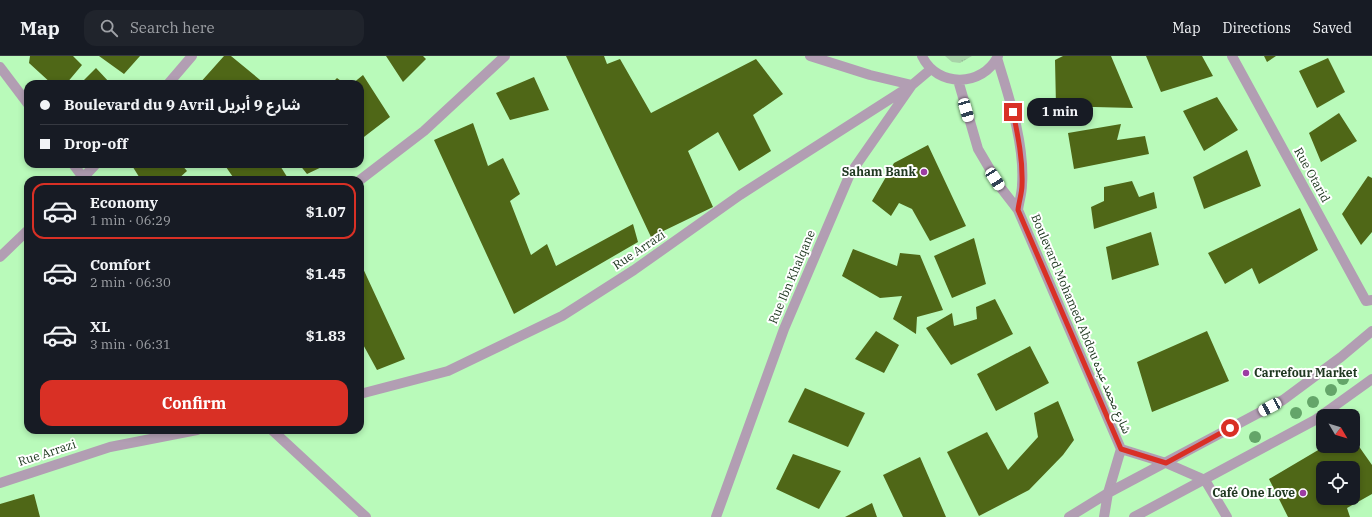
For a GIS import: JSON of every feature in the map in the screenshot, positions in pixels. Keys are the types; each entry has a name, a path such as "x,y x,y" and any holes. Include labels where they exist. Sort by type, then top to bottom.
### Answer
{"street":[{"path":"171,80 192,56"},
{"path":"364,177 424,131 505,56"},
{"path":"810,56 870,75 912,85"},
{"path":"922,56 931,69 945,77 958,80 973,78 981,75 990,68 998,57"},
{"name":"Rue Otarid","path":"1232,56 1366,301 1372,300"},
{"name":"Boulevard Mohamed Abdou شارع محمد عبده","path":"998,57 1013,112 1019,143 1022,186 1018,210"},
{"path":"0,67 24,99"},
{"name":"Rue Ibn Khalqane","path":"716,517 784,329 850,174 912,85 931,69"},
{"name":"Boulevard Mohamed Abdou شارع محمد عبده","path":"958,80 978,149 1001,188 1018,210 1121,449 1108,493 1104,517"},
{"name":"Rue Arrazi","path":"364,393 448,371 562,316 634,270 740,195 912,85"},
{"path":"86,176 93,168"},
{"path":"0,257 24,234"},
{"path":"1069,517 1108,493 1283,400 1371,335"},
{"path":"1134,517 1315,420 1372,379"},
{"name":"Rue Arrazi","path":"0,483 110,447 177,434"},
{"path":"276,434 366,517"},
{"name":"Boulevard Mohamed Abdou شارع محمد عبده","path":"1121,449 1166,463 1205,480"},
{"path":"1205,480 1227,517"}],"green space":[{"path":"945,56 972,56 960,63 952,62"}],"building":[{"path":"30,56 73,56 82,65 69,80 48,80 29,63"},
{"path":"99,56 140,56 124,74"},
{"path":"224,56 231,56 260,80 203,80"},
{"path":"386,56 423,56 426,59 403,82"},
{"path":"566,56 604,56 607,64 620,59 651,113 756,59 783,94 753,115 771,151 739,171 718,132 688,151 713,207 651,237"},
{"path":"1063,56 1111,56 1133,108 1056,106 1055,60"},
{"path":"1146,56 1202,56 1213,76 1161,92"},
{"path":"1264,56 1276,56 1267,62"},
{"path":"1328,58 1345,92 1317,108 1299,71"},
{"path":"96,68 107,80 84,80"},
{"path":"363,75 390,117 364,137 364,80 357,80"},
{"path":"534,77 549,110 510,120 496,93"},
{"path":"1217,97 1238,130 1204,151 1183,111"},
{"path":"1339,113 1357,141 1321,162 1309,133"},
{"path":"473,123 488,166 503,158 520,194 510,201 531,255 547,244 556,266 633,224 638,242 514,314 434,140"},
{"path":"1121,124 1117,140 1145,136 1149,154 1074,169 1068,133"},
{"path":"928,145 966,226 930,241 912,209 899,203 891,216 872,201 894,163"},
{"path":"1247,150 1261,186 1204,209 1193,177"},
{"path":"134,168 184,168 187,171 181,176 138,176"},
{"path":"227,168 282,168 286,176 232,176"},
{"path":"302,168 320,168 307,174"},
{"path":"1368,176 1372,178 1372,232 1361,245 1342,214"},
{"path":"1132,181 1139,197 1154,192 1157,208 1094,229 1091,207 1104,201 1104,187"},
{"path":"1300,208 1318,250 1259,284 1252,268 1225,284 1208,253"},
{"path":"1151,232 1159,265 1112,280 1106,247"},
{"path":"974,238 986,284 952,298 934,256"},
{"path":"853,249 897,266 900,253 920,255 943,310 917,317 916,334 893,319 902,296 880,298 842,276"},
{"path":"364,271 405,359 377,370 364,346"},
{"path":"995,299 1013,334 951,365 926,328 952,313 954,326 977,319 976,307"},
{"path":"876,331 899,345 884,373 855,359"},
{"path":"1207,331 1229,381 1152,412 1137,362"},
{"path":"1030,346 1049,383 996,411 977,374"},
{"path":"805,388 865,413 848,447 788,422"},
{"path":"1058,401 1074,440 1063,455 1029,490 979,516 947,452 987,432 1008,470 1038,437 1034,413"},
{"path":"1360,448 1372,465 1372,494 1360,501 1360,461 1316,461 1316,505 1352,505 1347,508 1350,517 1288,517 1269,479 1316,451 1316,453 1360,453"},
{"path":"793,454 841,471 819,509 776,489"},
{"path":"920,457 946,517 903,517 883,475"},
{"path":"34,494 40,517 0,517 0,504"},
{"path":"872,503 877,517 845,517"}],"place":[{"name":"Saham Bank","path":"924,172"},
{"name":"Carrefour Market","path":"1246,373"},
{"name":"Café One Love","path":"1303,493"}],"route":[{"path":"1013,112 1022,169 1022,186 1018,210 1121,449 1166,463 1230,428"}]}
